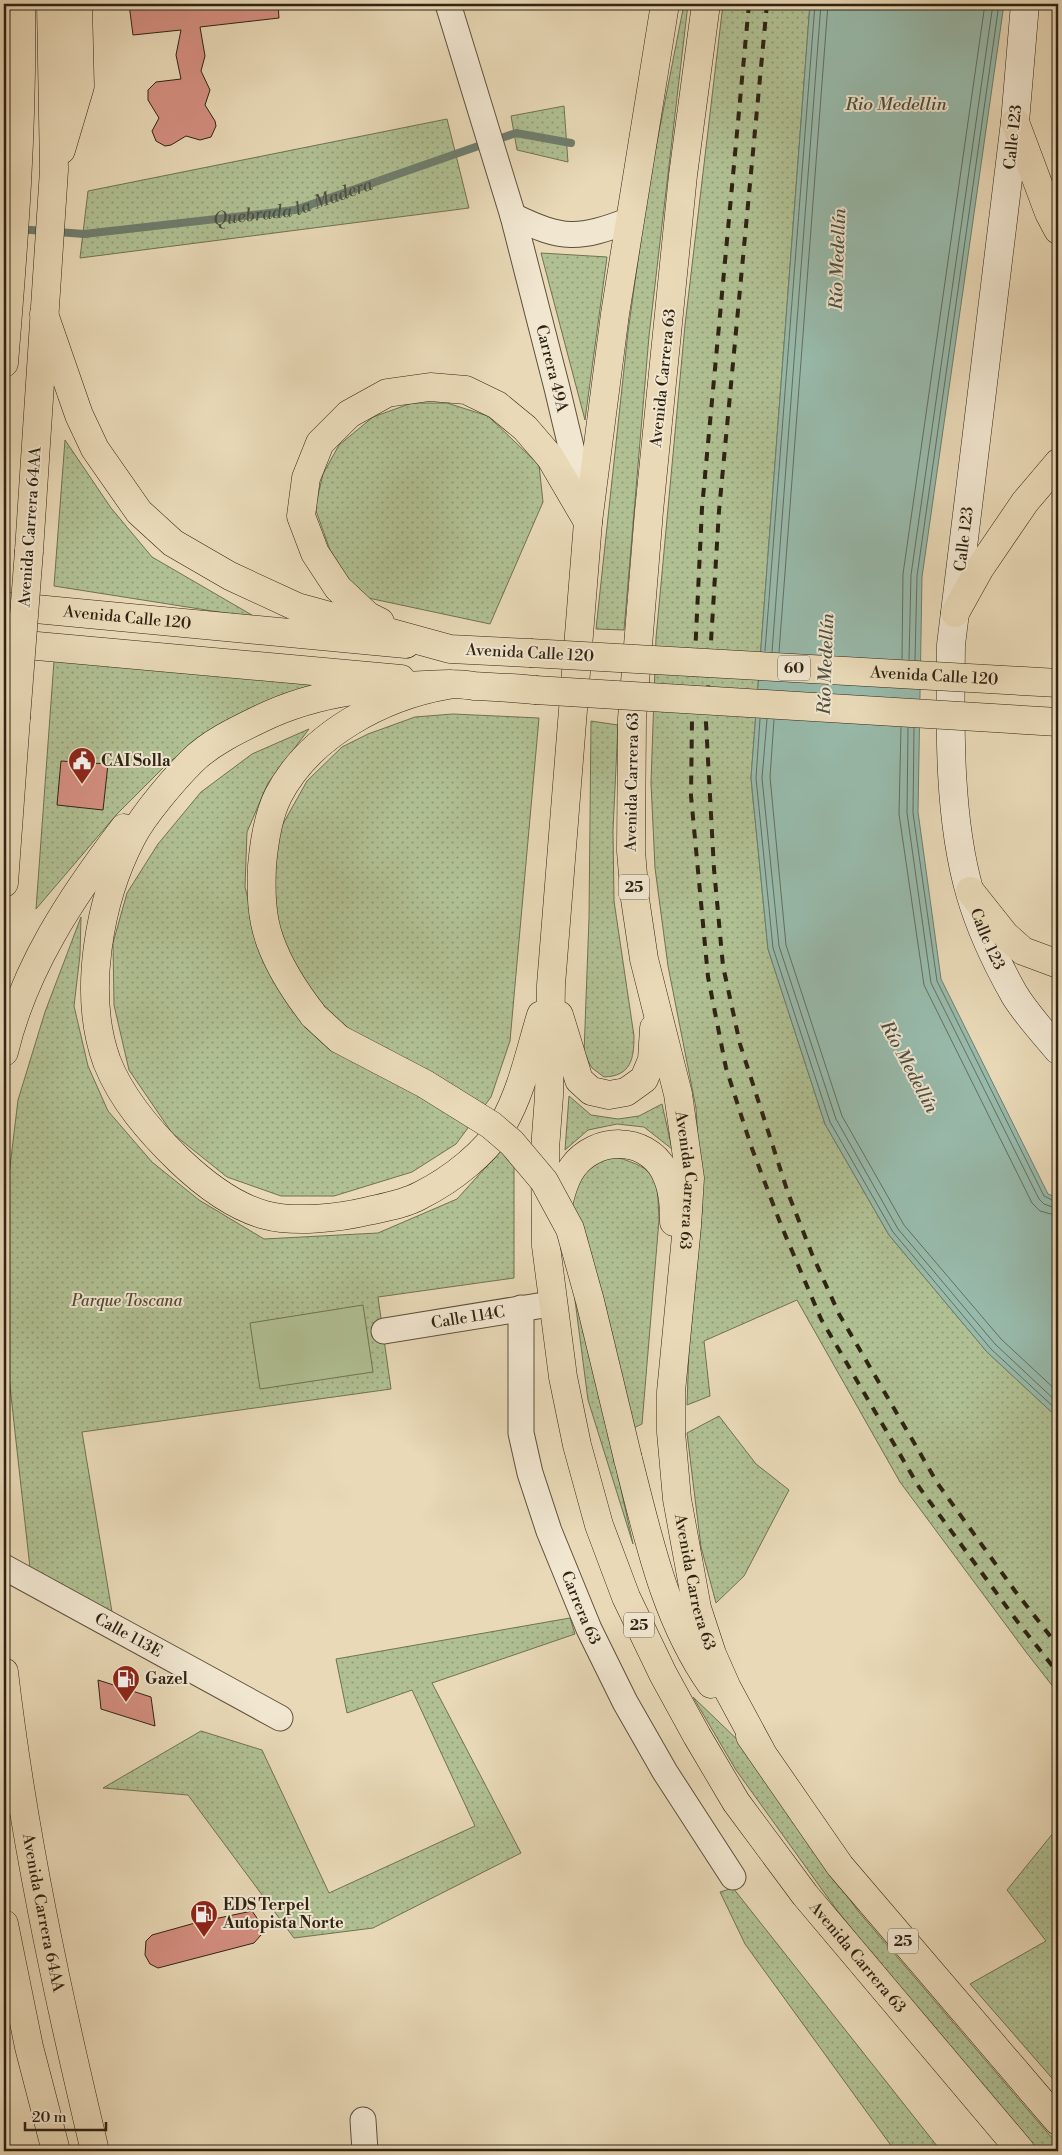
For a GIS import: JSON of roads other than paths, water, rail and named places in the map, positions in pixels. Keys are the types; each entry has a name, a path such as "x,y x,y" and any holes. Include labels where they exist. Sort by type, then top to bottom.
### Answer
{"main road":[{"path":"4,362 18,167 22,58 21,4"},
{"path":"51,4 54,170"},
{"path":"54,170 76,105 80,86 78,4"},
{"name":"Avenida Carrera 63","path":"665,4 614,324 588,522 551,984 549,1096 545,1149 546,1246 563,1377 576,1445 599,1525 626,1597 663,1674 696,1736 736,1802 811,1902 1021,2151"},
{"name":"Avenida Carrera 63","path":"706,4 683,175 649,511 632,719 631,851 635,899 644,959 678,1094 690,1178 670,1392 671,1432 677,1499 697,1608 716,1662 761,1751"},
{"name":"Calle 123","path":"1026,4 1015,122 951,645 950,693 955,806 970,891 978,916 998,963 1015,995 1058,1050"},
{"path":"4,110 18,167"},
{"path":"1015,122 1049,213 1058,230"},
{"name":"Avenida Carrera 64AA","path":"4,883 29,551 54,170"},
{"path":"44,314 79,414 95,449 139,512 173,542 230,576 297,607 450,648"},
{"path":"450,648 405,633 368,616 338,588 315,553 301,516 306,478 320,443 349,414 387,393 430,387 466,390 497,405 525,428 550,457 588,522"},
{"path":"955,614 980,568 1025,502 1058,463"},
{"name":"Avenida Calle 120","path":"4,606 450,648 1058,683"},
{"path":"4,643 450,684"},
{"path":"4,1052 8,1033 40,953 68,905 134,814 159,788 194,759 224,738 262,718 304,702 364,688 450,684"},
{"name":"Avenida Carrera 63","path":"450,684 408,694 373,708 345,725 318,745 296,769 278,796 263,853 261,891 263,916 269,940 280,966 314,1016 339,1039 425,1084 491,1124 512,1143 544,1181 570,1229 590,1300 654,1560 672,1610 693,1654 707,1677 761,1751 840,1866 1058,2121"},
{"name":"60","path":"450,684 1058,722"},
{"path":"194,759 133,835 112,882 101,925 96,989 98,1023 107,1061 122,1092 145,1125 200,1181 229,1199 265,1215 292,1218 357,1214 420,1196 458,1171 482,1149 502,1126 515,1098 551,984"},
{"path":"970,891 1005,935 1023,951 1058,964"},
{"path":"551,984 572,1062 579,1080 591,1091 610,1095 626,1092 644,1079 652,1060 655,1007"},
{"path":"546,1246 563,1188 574,1166 592,1150 612,1143 631,1145 650,1154 663,1169 674,1201 675,1336"},
{"name":"Avenida Carrera 64AA","path":"4,1672 16,1770 47,1946 68,2044 95,2151"},
{"path":"4,1924 29,2047 56,2151"}],"street":[{"name":"Carrera 49A","path":"448,4 513,216 557,388 588,522"},
{"path":"513,216 542,230 560,235 577,236 600,232 630,220"},
{"name":"Calle 114C","path":"384,1331 552,1303"},
{"name":"Carrera 63","path":"522,1308 521,1433 530,1473 549,1531 589,1629 625,1702 665,1772 733,1877"},
{"name":"Calle 113E","path":"4,1567 280,1718"},
{"path":"363,2120 365,2151"}],"water":[{"name":"Rio Medellin","path":"810,4 1004,4 922,577 918,812 941,979 1048,1194 1058,1198 1058,1418 987,1352 889,1235 825,1124 768,949 751,778"}],"waterway":[{"name":"Quebrada la Madera","path":"18,229 84,234 295,210 516,133 571,143"}],"railway":[{"path":"749,4 702,508 692,719 691,796 708,977 726,1068 751,1146 781,1225 821,1319 919,1487 1017,1621 1058,1673"},
{"path":"767,4 719,511 706,723 714,869 723,966 740,1044 788,1193 812,1254 839,1314 938,1484 1015,1591 1058,1646"}],"place":[{"name":"CAI Solla","path":"82,785"},
{"name":"Gazel","path":"126,1703"},
{"name":"EDS Terpel Autopista Norte","path":"204,1938"}],"water label":[{"name":"Río Medellín","path":"838,259"},
{"name":"Río Medellín","path":"826,664"},
{"name":"Río Medellín","path":"909,1067"}],"park label":[{"name":"Parque Toscana","path":"127,1301"}]}
